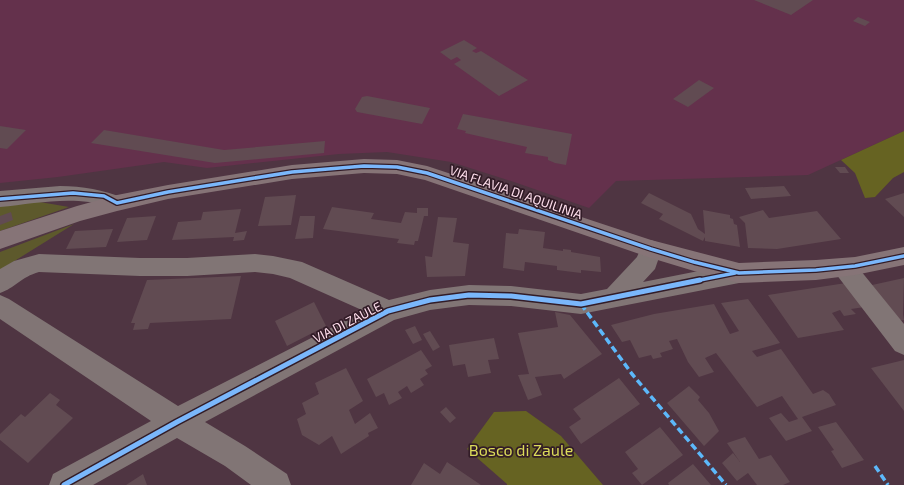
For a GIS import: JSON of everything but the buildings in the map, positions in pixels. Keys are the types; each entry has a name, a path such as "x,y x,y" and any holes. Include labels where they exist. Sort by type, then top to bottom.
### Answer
{"main road":[{"name":"VIA FLAVIA DI AQUILINIA","path":"0,240 117,202 168,192 292,172 364,166 396,167 427,173 651,249 694,262 739,273 844,267 904,256"}],"street":[{"path":"0,199 73,193 104,196 117,202"},
{"path":"613,298 647,262 651,249"},
{"name":"VIA DI ZAULE","path":"0,283 12,272 38,263 140,267 187,267 255,263 294,270 388,311"},
{"path":"844,267 904,343"},
{"name":"VIA DI ZAULE","path":"64,485 177,422 388,311 430,300 469,295 511,296 581,304 739,273"},
{"path":"0,306 177,422 235,456 276,485"}],"shaded area":[{"path":"0,0 904,0 904,131 808,175 616,181 589,208 451,162 387,152 339,154 207,168 164,162 58,177 0,183"},
{"path":"34,201 69,207 0,231 0,205"},
{"path":"74,224 0,270 0,252"}],"green space":[{"path":"904,131 904,172 893,178 875,197 865,198 855,173 841,160"},
{"name":"Bosco di Zaule","path":"526,411 561,436 603,485 507,485 467,449 494,412"}],"marked path":[{"path":"581,304 597,328 632,374 726,485"},
{"path":"875,466 888,485"}],"cycle path":[{"path":"0,199 73,193 104,196 117,203 168,192 292,172 364,166 397,167 427,173 651,249 694,262 739,273 816,270 855,266 904,256"},
{"path":"64,485 177,422 388,311 430,300 469,295 511,296 581,304 735,273"}]}
